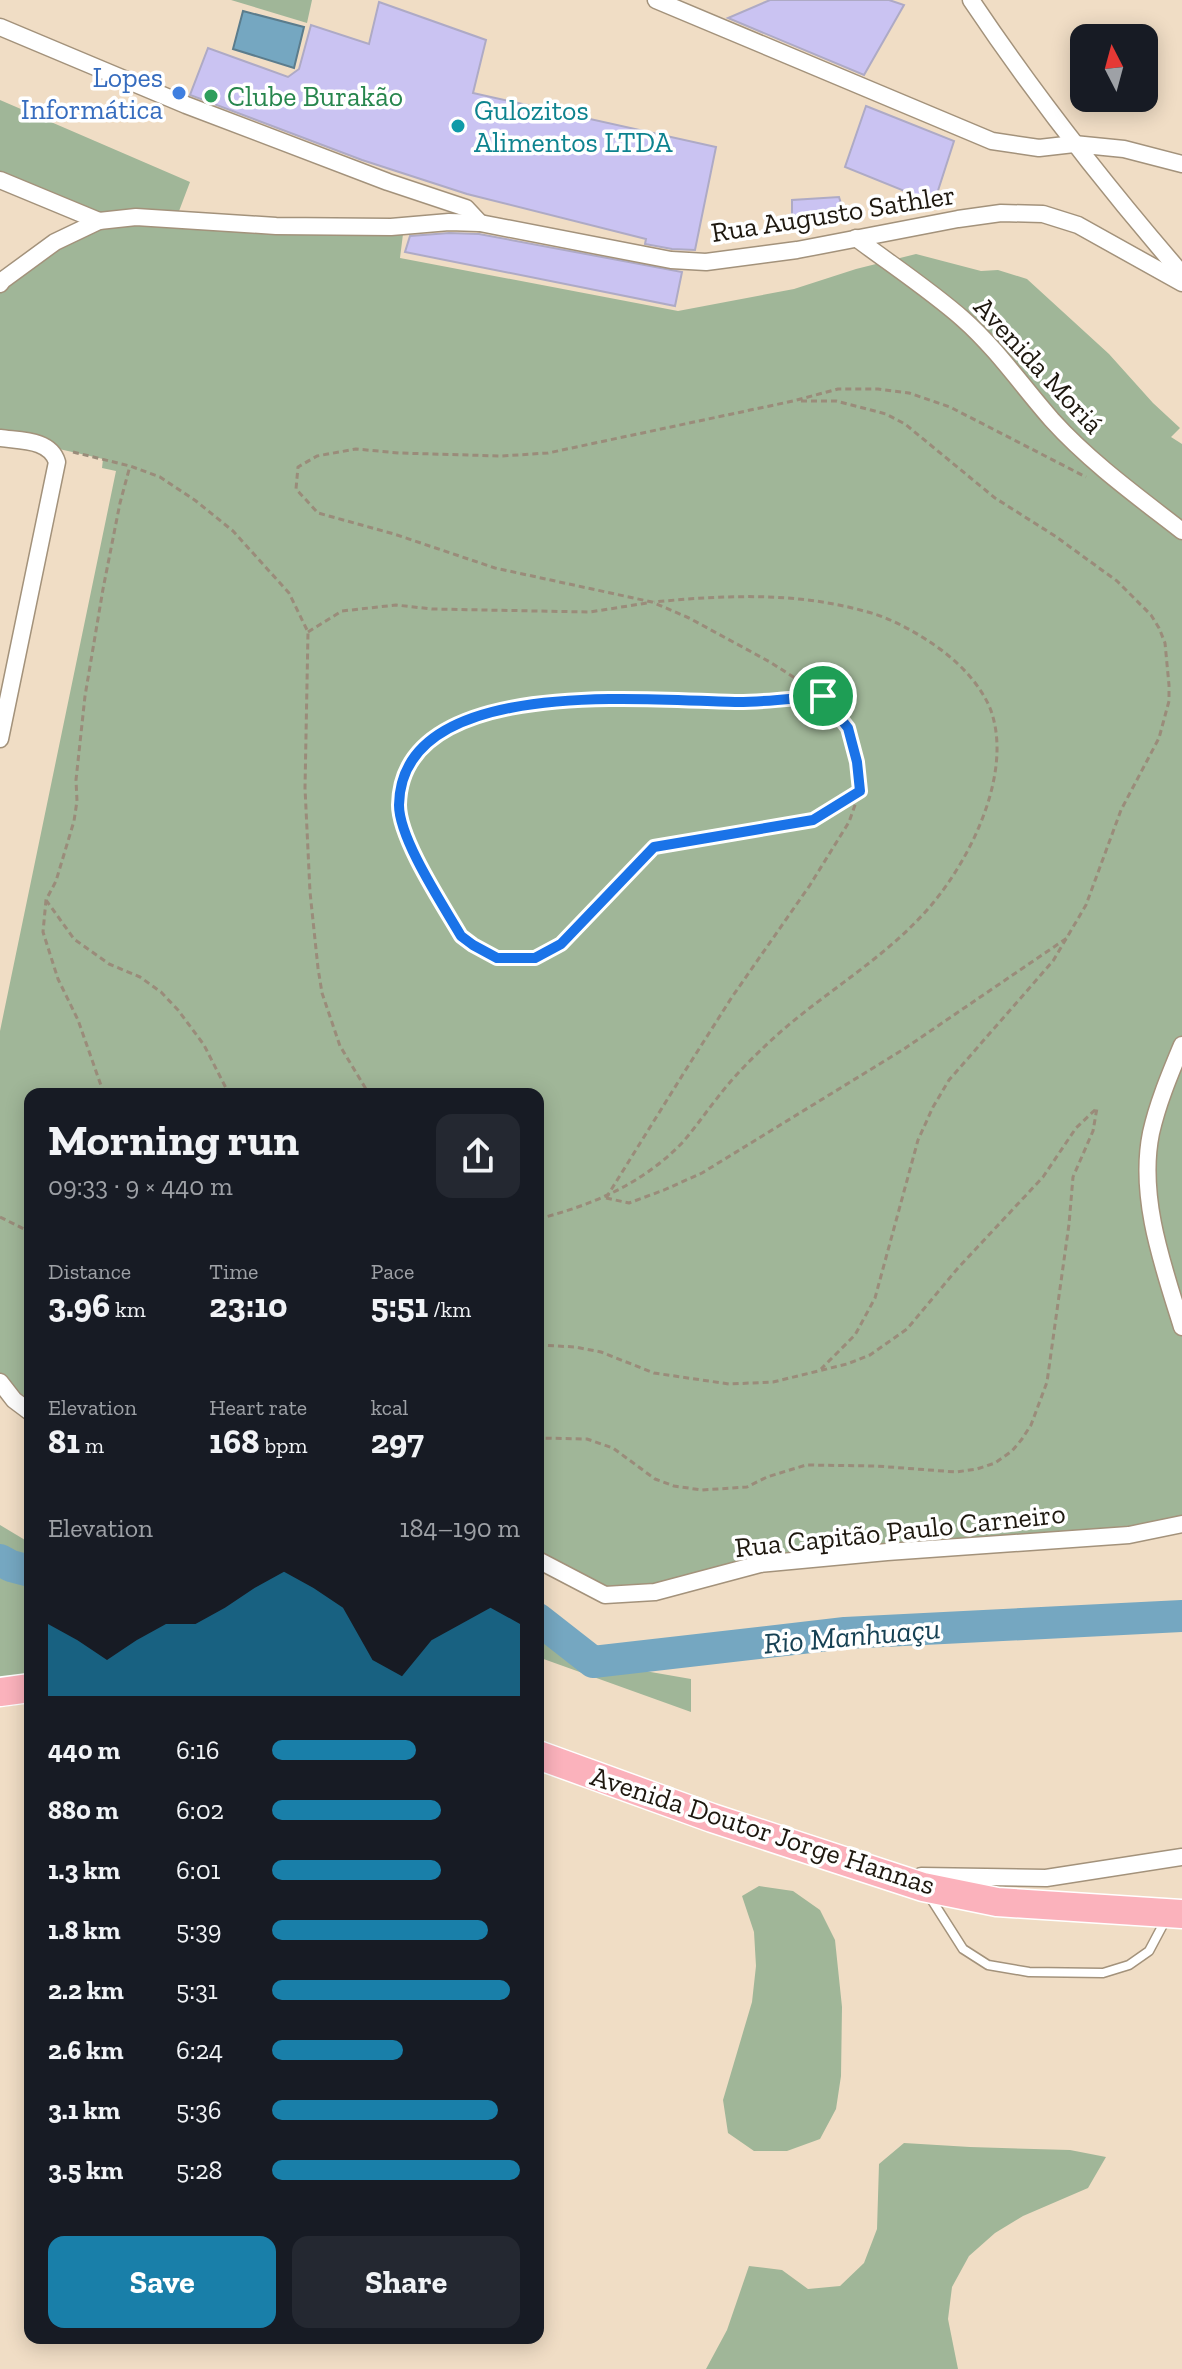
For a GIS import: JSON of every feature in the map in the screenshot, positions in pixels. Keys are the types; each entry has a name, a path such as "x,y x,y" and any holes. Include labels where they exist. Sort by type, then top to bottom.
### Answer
{"highway":[{"path":"0,1692 24,1689"},
{"name":"Avenida Doutor Jorge Hannas","path":"544,1757 712,1818 910,1883 997,1902 1175,1914"}],"street":[{"path":"656,0 992,141 1039,148 1074,144 1124,149 1182,164"},
{"path":"971,0 1020,73 1074,144 1182,274"},
{"path":"0,27 186,105 388,182 466,208 480,223"},
{"path":"0,180 99,221"},
{"name":"Rua Augusto Sathler","path":"480,223 671,260 706,262 797,250 1001,213 1043,214 1078,225 1182,283"},
{"path":"0,284 55,242 99,221 136,217 276,226 391,227 480,223"},
{"name":"Avenida Moriá","path":"856,238 962,319 990,345 1053,421 1100,466 1182,531"},
{"path":"0,438 46,446 54,453 57,462 0,739"},
{"path":"1182,1045 1161,1095 1151,1135 1148,1168 1155,1235 1182,1327"},
{"path":"0,1382 24,1408"},
{"name":"Rua Capitão Paulo Carneiro","path":"544,1565 605,1595 655,1592 760,1564 1129,1535 1182,1524"},
{"path":"910,1883 906,1876 1046,1878 1182,1857"}],"lane":[{"path":"910,1883 963,1949 988,1965 1029,1972 1103,1973 1129,1965 1149,1951 1175,1914"}],"path":[{"path":"606,1198 724,1010 832,852 849,822 860,791 857,762 848,728 823,696 770,662 689,618 652,602 495,568 394,534 318,513 296,489 298,467 317,456 356,449 501,456 548,453 838,389 878,389 909,393 950,407 1096,482"},
{"path":"793,401 836,401 886,414 905,424 995,498 1117,581 1151,615 1159,628 1165,643 1169,685 1169,701 1159,738 1132,787 1086,905 1053,961 949,1080 933,1107 918,1140 875,1298 855,1335 819,1370"},
{"path":"46,446 130,466 160,477 233,531 289,593 308,632 305,788 310,892 318,968 322,993 340,1046 365,1088"},
{"path":"102,1088 78,1020 58,979 43,932 46,900 56,881 74,821 85,696 103,589 130,466"},
{"path":"308,632 342,611 396,605 432,609 590,612 695,598 788,597 864,611 916,633 961,666 990,709 995,732 995,771 986,812 966,855 933,903 901,936 763,1048 720,1094 681,1144 660,1163 606,1198 544,1217"},
{"path":"823,696 741,702 583,699 480,713 444,730 419,749 402,779 399,806 402,828 461,936 497,958 535,958 561,944 654,847 813,820 860,791"},
{"path":"46,900 74,939 109,964 140,977 170,1001 204,1045 227,1088"},
{"path":"606,1198 629,1203 702,1173 904,1049 1068,937"},
{"path":"544,1345 601,1352 654,1373 729,1384 773,1382 847,1364 870,1355 907,1329 1043,1177 1076,1128 1097,1108 1093,1131 1073,1177 1047,1382 1031,1425 1012,1451 995,1463 956,1472 806,1465 747,1487 702,1490 674,1486 655,1479 613,1448 587,1439 544,1438"},
{"path":"0,1217 24,1229"}],"green space":[{"path":"231,0 312,0 307,23"},
{"path":"0,100 190,182 176,219 404,226 400,258 678,311 794,289 916,254 981,271 998,270 1027,279 1109,354 1180,428 1171,437 1182,444 1182,1524 887,1552 605,1595 544,1563 544,1088 24,1088 24,1406 0,1382 0,1031 116,471 102,468 103,459 0,438 0,284 98,221 0,180"},
{"path":"0,1525 24,1539 24,1704 0,1707"},
{"path":"544,1624 593,1662 691,1679 691,1712 544,1659"},
{"path":"759,1886 793,1891 820,1910 835,1940 842,2007 841,2076 836,2109 820,2139 787,2151 754,2151 728,2133 723,2100 752,2002 756,1966 754,1932 742,1896"},
{"path":"904,2143 1070,2150 1106,2157 1088,2188 1023,2216 995,2233 969,2256 952,2287 948,2319 958,2369 706,2369 727,2330 749,2266 782,2270 808,2289 840,2286 864,2263 877,2229 879,2164"}],"water":[{"path":"243,11 304,27 294,68 233,49"}],"building":[{"path":"770,0 889,0 904,5 864,75 728,18"},
{"name":"Gulozitos Alimentos LTDA","path":"379,2 486,40 473,93 716,147 695,250 645,244 646,239 467,194 362,160 190,95 208,48 288,77 299,69 311,25 369,44"},
{"path":"866,106 954,141 934,203 845,167"},
{"path":"839,197 844,213 792,216 792,200"},
{"path":"479,234 682,272 675,306 405,252 410,236"}],"waterway":[{"name":"Rio Manhuaçu","path":"0,1560 24,1569"},
{"name":"Rio Manhuaçu","path":"544,1624 593,1662 845,1633 1182,1616"}],"place":[{"name":"Lopes Informática","path":"179,93"},
{"name":"Clube Burakão","path":"211,96"},
{"name":"Gulozitos Alimentos LTDA","path":"458,126"}],"route":[{"path":"823,696 848,728 857,762 860,791 813,820 654,847 561,944 535,958 497,958 461,936 402,828 399,806 402,779 419,749 444,730 480,713 583,699 741,702 823,696"}]}
